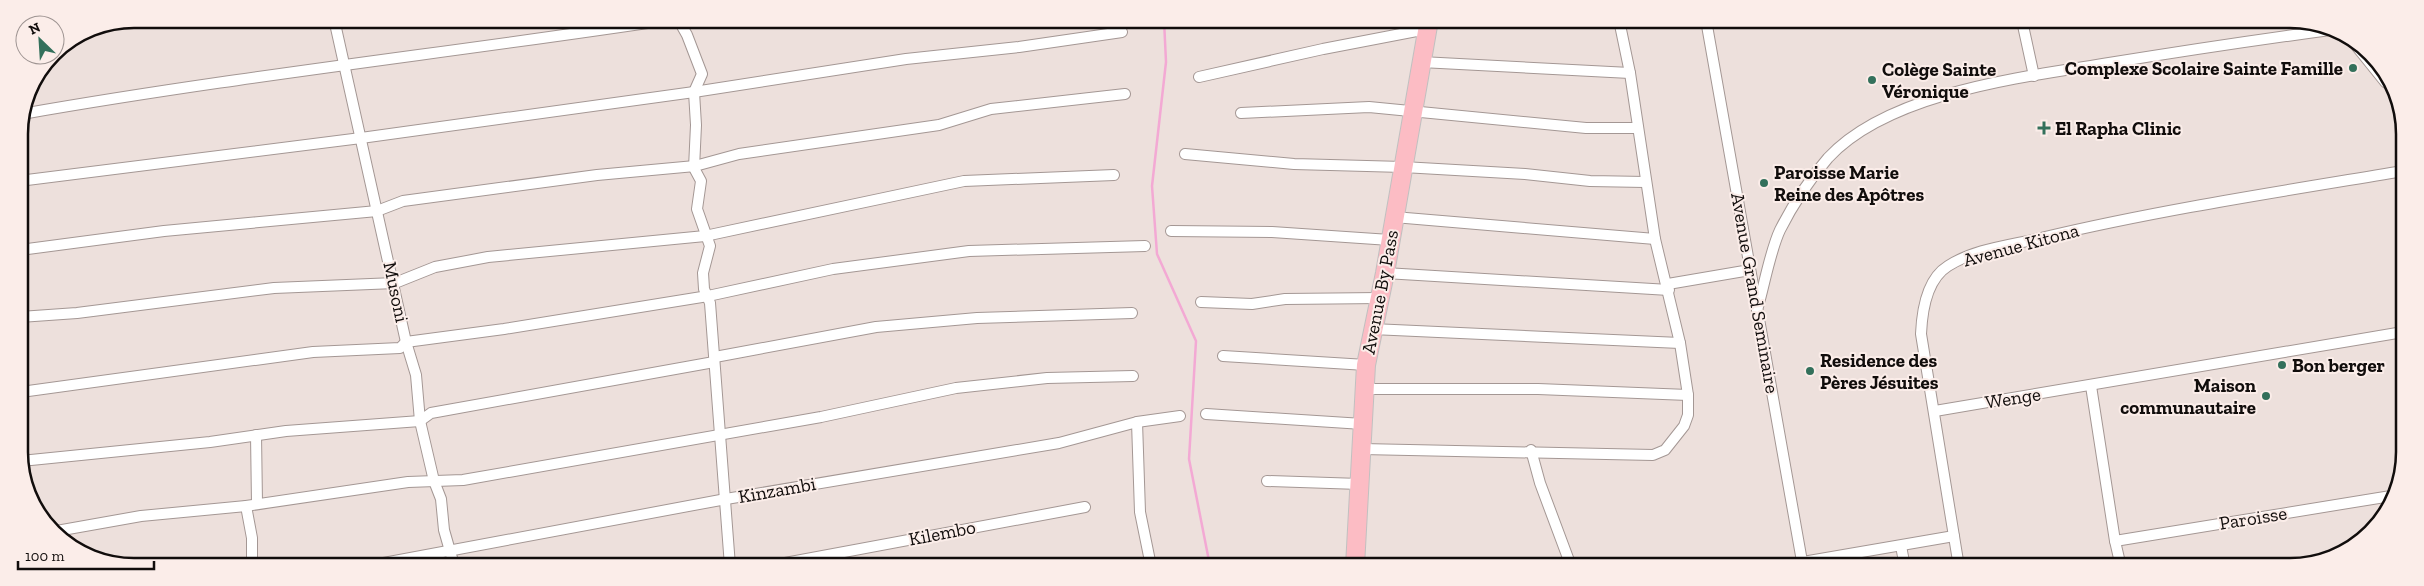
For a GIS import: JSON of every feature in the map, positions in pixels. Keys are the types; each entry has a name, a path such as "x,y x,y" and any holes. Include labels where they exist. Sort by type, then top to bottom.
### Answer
{"highway":[{"name":"Avenue By Pass","path":"1355,558 1366,365 1380,298 1411,111 1427,28"}],"street":[{"name":"Musoni","path":"336,28 406,342 416,374 420,421 434,480 441,499 444,530 452,559"},
{"path":"30,113 127,96 617,28"},
{"path":"682,28 687,35 702,74 694,92 696,125 694,170 701,181 697,206 704,225 705,236 710,246 703,273 704,289 710,303 730,559"},
{"path":"1199,77 1415,28"},
{"path":"1362,449 1530,450 1653,454 1665,450 1684,426 1688,416 1688,395 1680,343 1655,239 1630,73 1621,28"},
{"name":"Avenue Grand Seminaire","path":"1707,28 1802,558"},
{"path":"2024,28 2034,76"},
{"path":"28,180 361,138 694,92 906,59 1019,47 1122,32"},
{"path":"1757,310 1780,232 1810,182 1828,158 1856,134 1881,119 1914,106 1974,88 2034,76 2192,49 2318,32"},
{"path":"1421,62 1630,73"},
{"path":"28,249 164,230 377,211 403,201 597,175 694,166 739,154 939,125 991,109 1125,94"},
{"path":"1241,113 1369,107 1586,128 1637,128"},
{"path":"1185,154 1294,164 1403,167 1525,174 1590,181 1645,182"},
{"name":"Avenue Kitona","path":"1958,558 1935,410 1921,334 1922,316 1933,281 1946,267 1968,256 2074,230 2396,172"},
{"path":"28,316 77,313 274,288 394,284 435,267 488,257 705,236 964,181 1114,175"},
{"path":"1394,217 1655,239"},
{"path":"1171,231 1272,232 1390,240"},
{"path":"28,391 313,352 400,348 406,342 708,296 834,269 969,251 1145,246"},
{"path":"1384,274 1668,287 1750,270"},
{"path":"1201,302 1252,304 1285,299 1380,298"},
{"path":"28,460 210,442 286,431 420,421 431,413 714,360 876,327 977,318 1132,313"},
{"path":"1372,329 1680,343"},
{"name":"Wenge","path":"1935,410 2091,386 2396,333"},
{"path":"1223,356 1366,365"},
{"path":"62,530 141,516 246,506 434,480 463,480 882,406 956,388 1047,378 1133,376"},
{"path":"2091,386 2119,558"},
{"path":"1364,389 1538,389 1688,395"},
{"path":"1206,414 1363,424"},
{"name":"Kinzambi","path":"409,559 726,499 1060,443 1137,422 1180,416"},
{"path":"1137,422 1140,512 1149,559"},
{"path":"256,435 257,503"},
{"path":"1530,450 1540,483 1568,558"},
{"path":"1267,481 1360,484"},
{"name":"Paroisse","path":"2115,541 2387,497"},
{"path":"246,506 252,538 252,559"},
{"name":"Kilembo","path":"808,559 1086,507"},
{"path":"1835,558 1954,536"},
{"path":"1901,546 1903,558"}],"waterway":[{"path":"1164,28 1166,62 1152,186 1157,254 1196,341 1189,459 1209,559"}],"place":[{"name":"Complexe Scolaire Sainte Famille","path":"2353,68"},
{"name":"Colège Sainte Véronique","path":"1872,80"},
{"name":"El Rapha Clinic","path":"2044,128"},
{"name":"Paroisse Marie Reine des Apôtres","path":"1764,183"},
{"name":"Bon berger","path":"2282,365"},
{"name":"Residence des Pères Jésuites","path":"1810,371"},
{"name":"Maison communautaire","path":"2266,396"}]}
